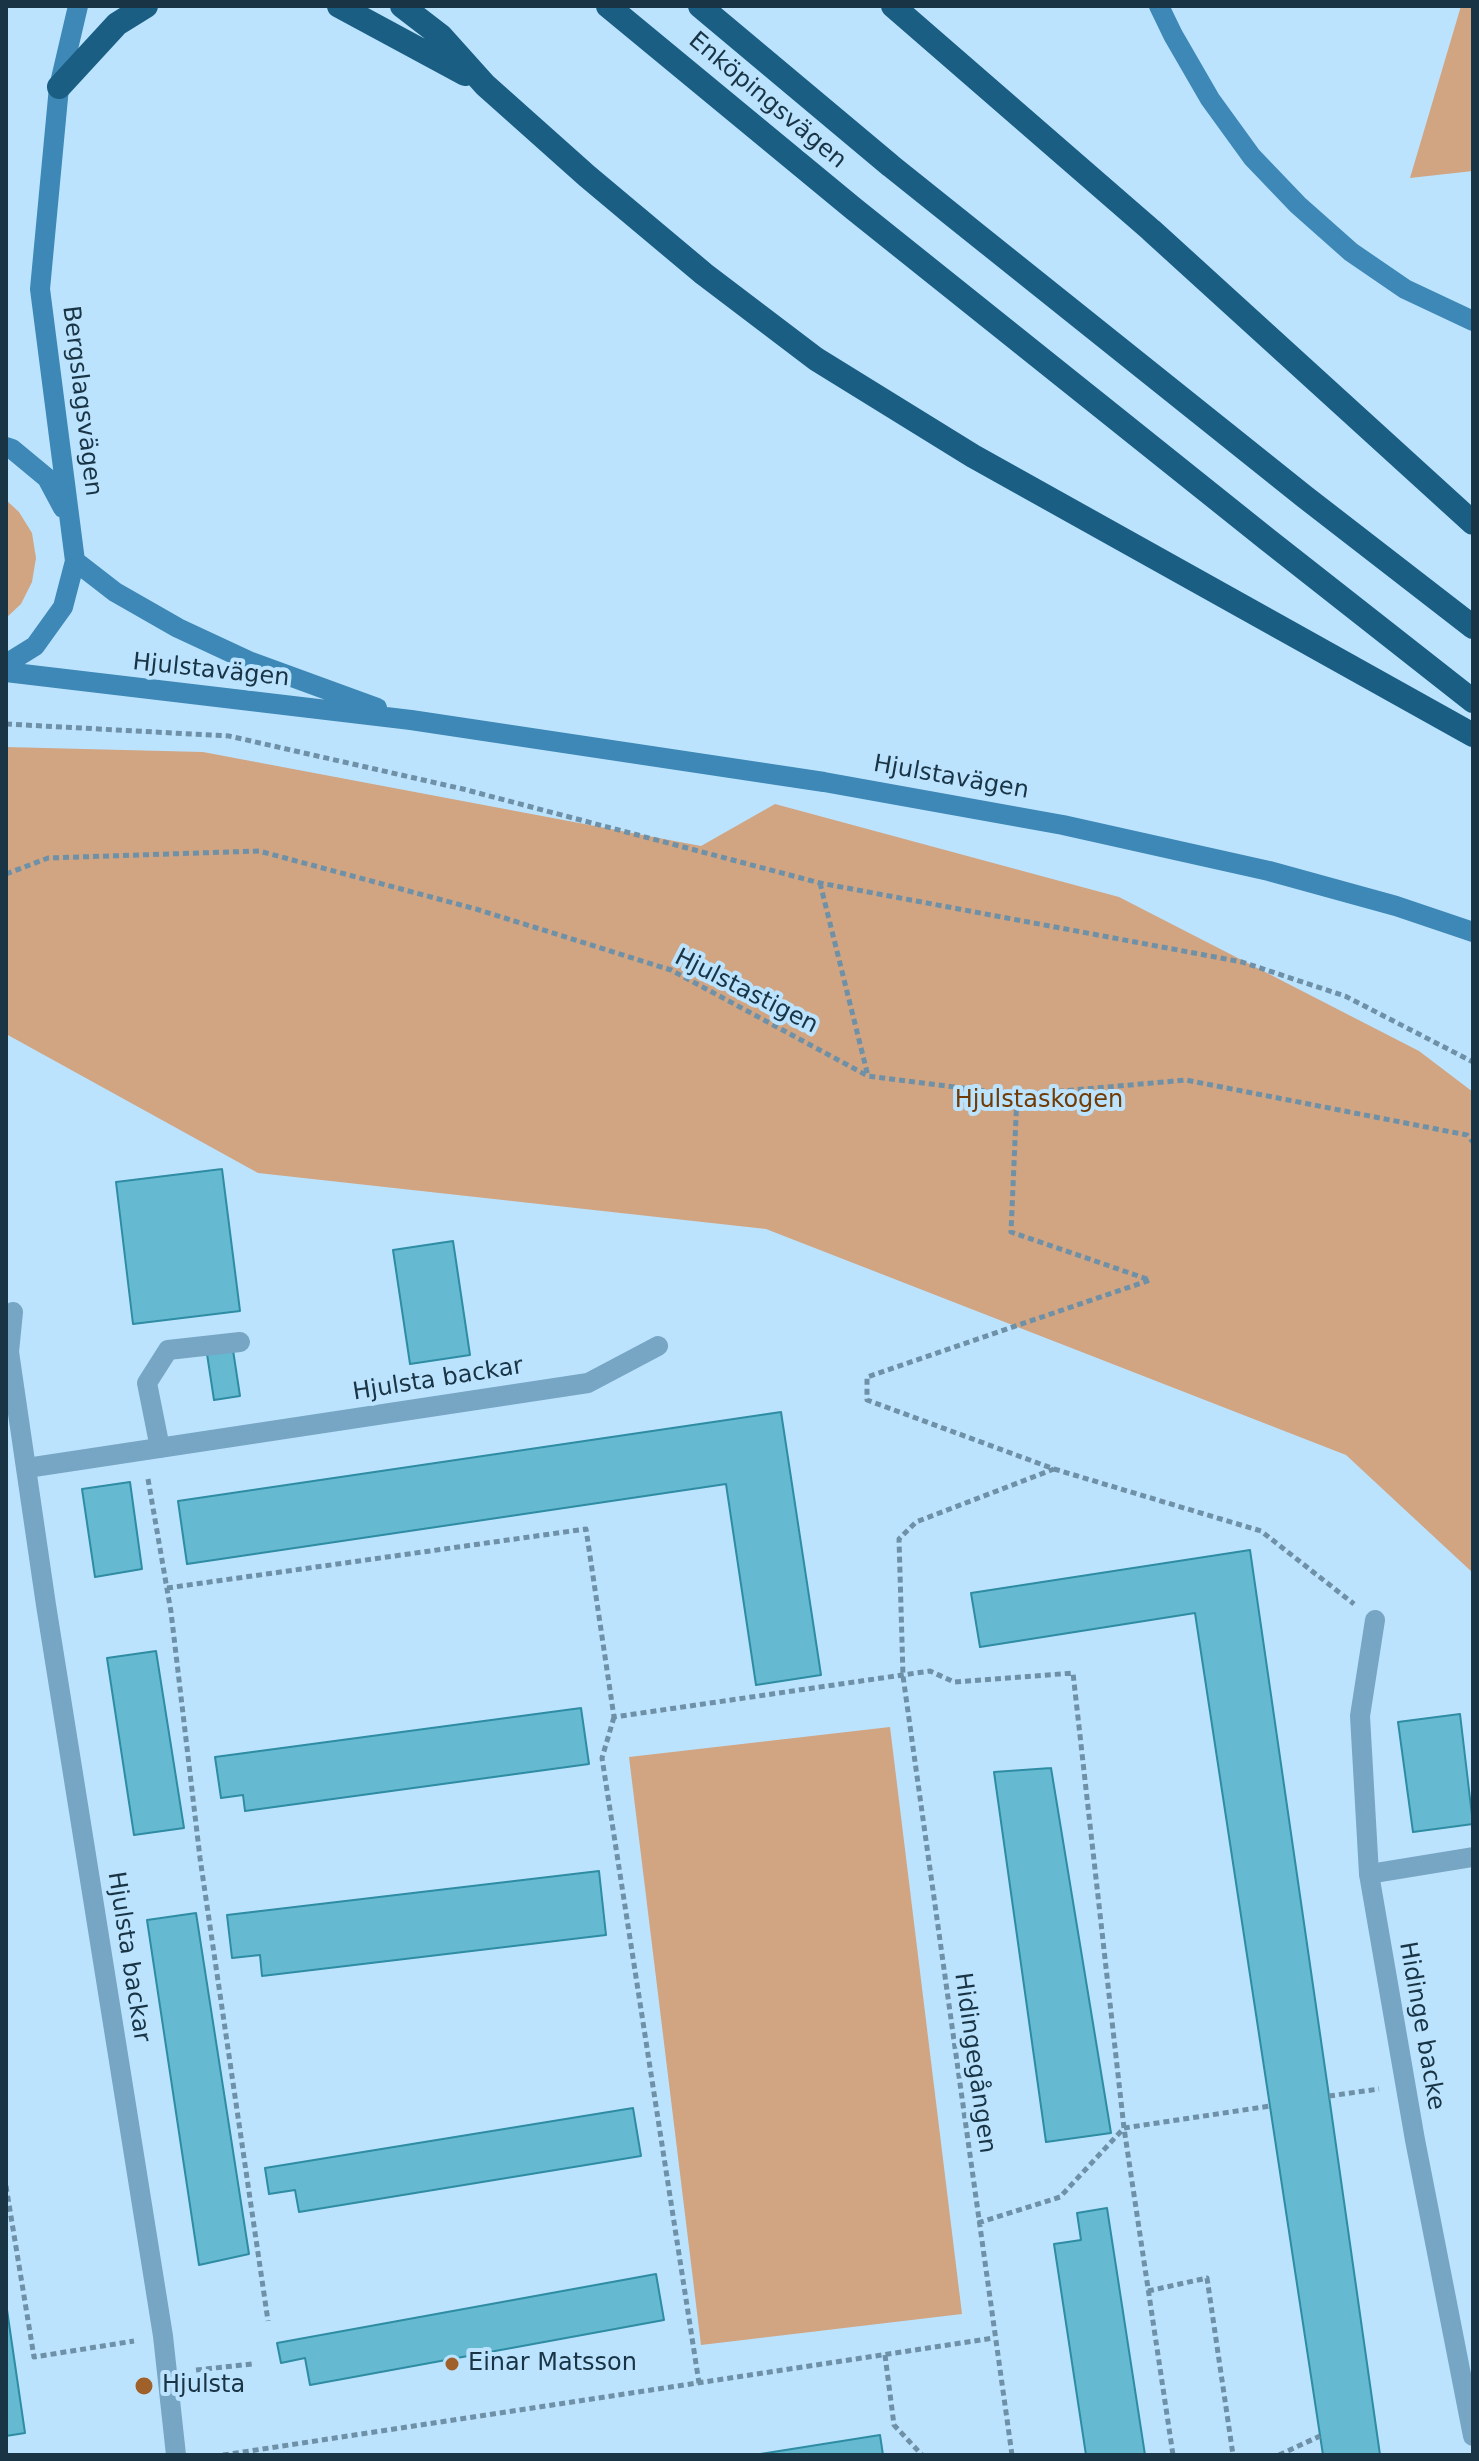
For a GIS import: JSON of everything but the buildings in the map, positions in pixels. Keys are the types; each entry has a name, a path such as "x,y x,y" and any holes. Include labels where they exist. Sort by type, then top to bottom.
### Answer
{"highway":[{"path":"59,87 117,24 146,6"},
{"path":"339,6 485,85"},
{"path":"402,6 441,36 485,85 704,274 816,359 973,456 1473,735"},
{"name":"Enköpingsvägen","path":"608,6 854,209 1473,701"},
{"name":"Enköpingsvägen","path":"700,6 891,166 1292,487 1473,627"},
{"path":"893,6 1151,230 1473,523"}],"main road":[{"name":"Bergslagsvägen","path":"6,664 35,646 63,607 75,561 40,289 59,87 78,6"},
{"path":"1159,6 1210,99 1252,157 1298,205 1351,252 1405,289 1473,321"},
{"name":"Bergslagsvägen","path":"6,447 47,478 69,519"},
{"name":"Hjulstavägen","path":"75,561 115,592 178,628 251,662 411,720"},
{"name":"Hjulstavägen","path":"6,672 411,720 824,782 1063,825 1269,871 1396,906 1473,932"}],"street":[{"name":"Hjulsta backar","path":"13,1312 9,1352 48,1621 163,2336 176,2455"},
{"path":"152,1450 147,1383 168,1350 240,1342"},
{"name":"Hjulsta backar","path":"27,1468 588,1383 658,1346"},
{"name":"Hidinge backe","path":"1375,1620 1360,1716 1369,1874 1405,2084 1473,2436"},
{"path":"1369,1874 1473,1857"}],"path":[{"path":"6,724 229,736 463,789 820,883 1242,962 1345,996 1473,1062"},
{"name":"Hjulstastigen","path":"6,874 48,858 259,851 476,909 671,970 868,1076 1017,1095 1186,1080 1467,1135 1473,1142"},
{"path":"820,883 868,1076"},
{"path":"1017,1095 1011,1232 1150,1280 867,1377 867,1400 1054,1469 1261,1531 1375,1620"},
{"path":"152,1450 200,1858 268,2321"},
{"name":"Hidingegången","path":"1012,2455 903,1676 899,1539 916,1522 1054,1469"},
{"path":"167,1588 586,1529 614,1717 602,1758 699,2383"},
{"path":"614,1717 930,1671 954,1682 1073,1673 1124,2128 1173,2455"},
{"path":"1329,2096 1405,2084"},
{"path":"978,2223 1060,2197 1124,2128 1270,2106"},
{"path":"6,2186 34,2357 163,2336"},
{"path":"1148,2291 1207,2278 1233,2455"},
{"path":"223,2455 994,2338"},
{"path":"885,2355 894,2425 922,2455"},
{"path":"168,2374 252,2364"},
{"path":"1279,2455 1320,2436"}],"green space":[{"path":"1461,6 1473,6 1473,171 1410,178"},
{"path":"6,500 19,512 32,533 36,558 32,582 21,604 6,618"},
{"name":"Hjulstaskogen","path":"6,747 203,752 701,846 775,804 1119,897 1419,1051 1473,1092 1473,1573 1346,1455 766,1229 258,1173 6,1034"},
{"path":"890,1727 962,2314 701,2345 629,1757"}],"place":[{"name":"Einar Matsson","path":"452,2364"},
{"name":"Hjulsta","path":"144,2386"}]}
